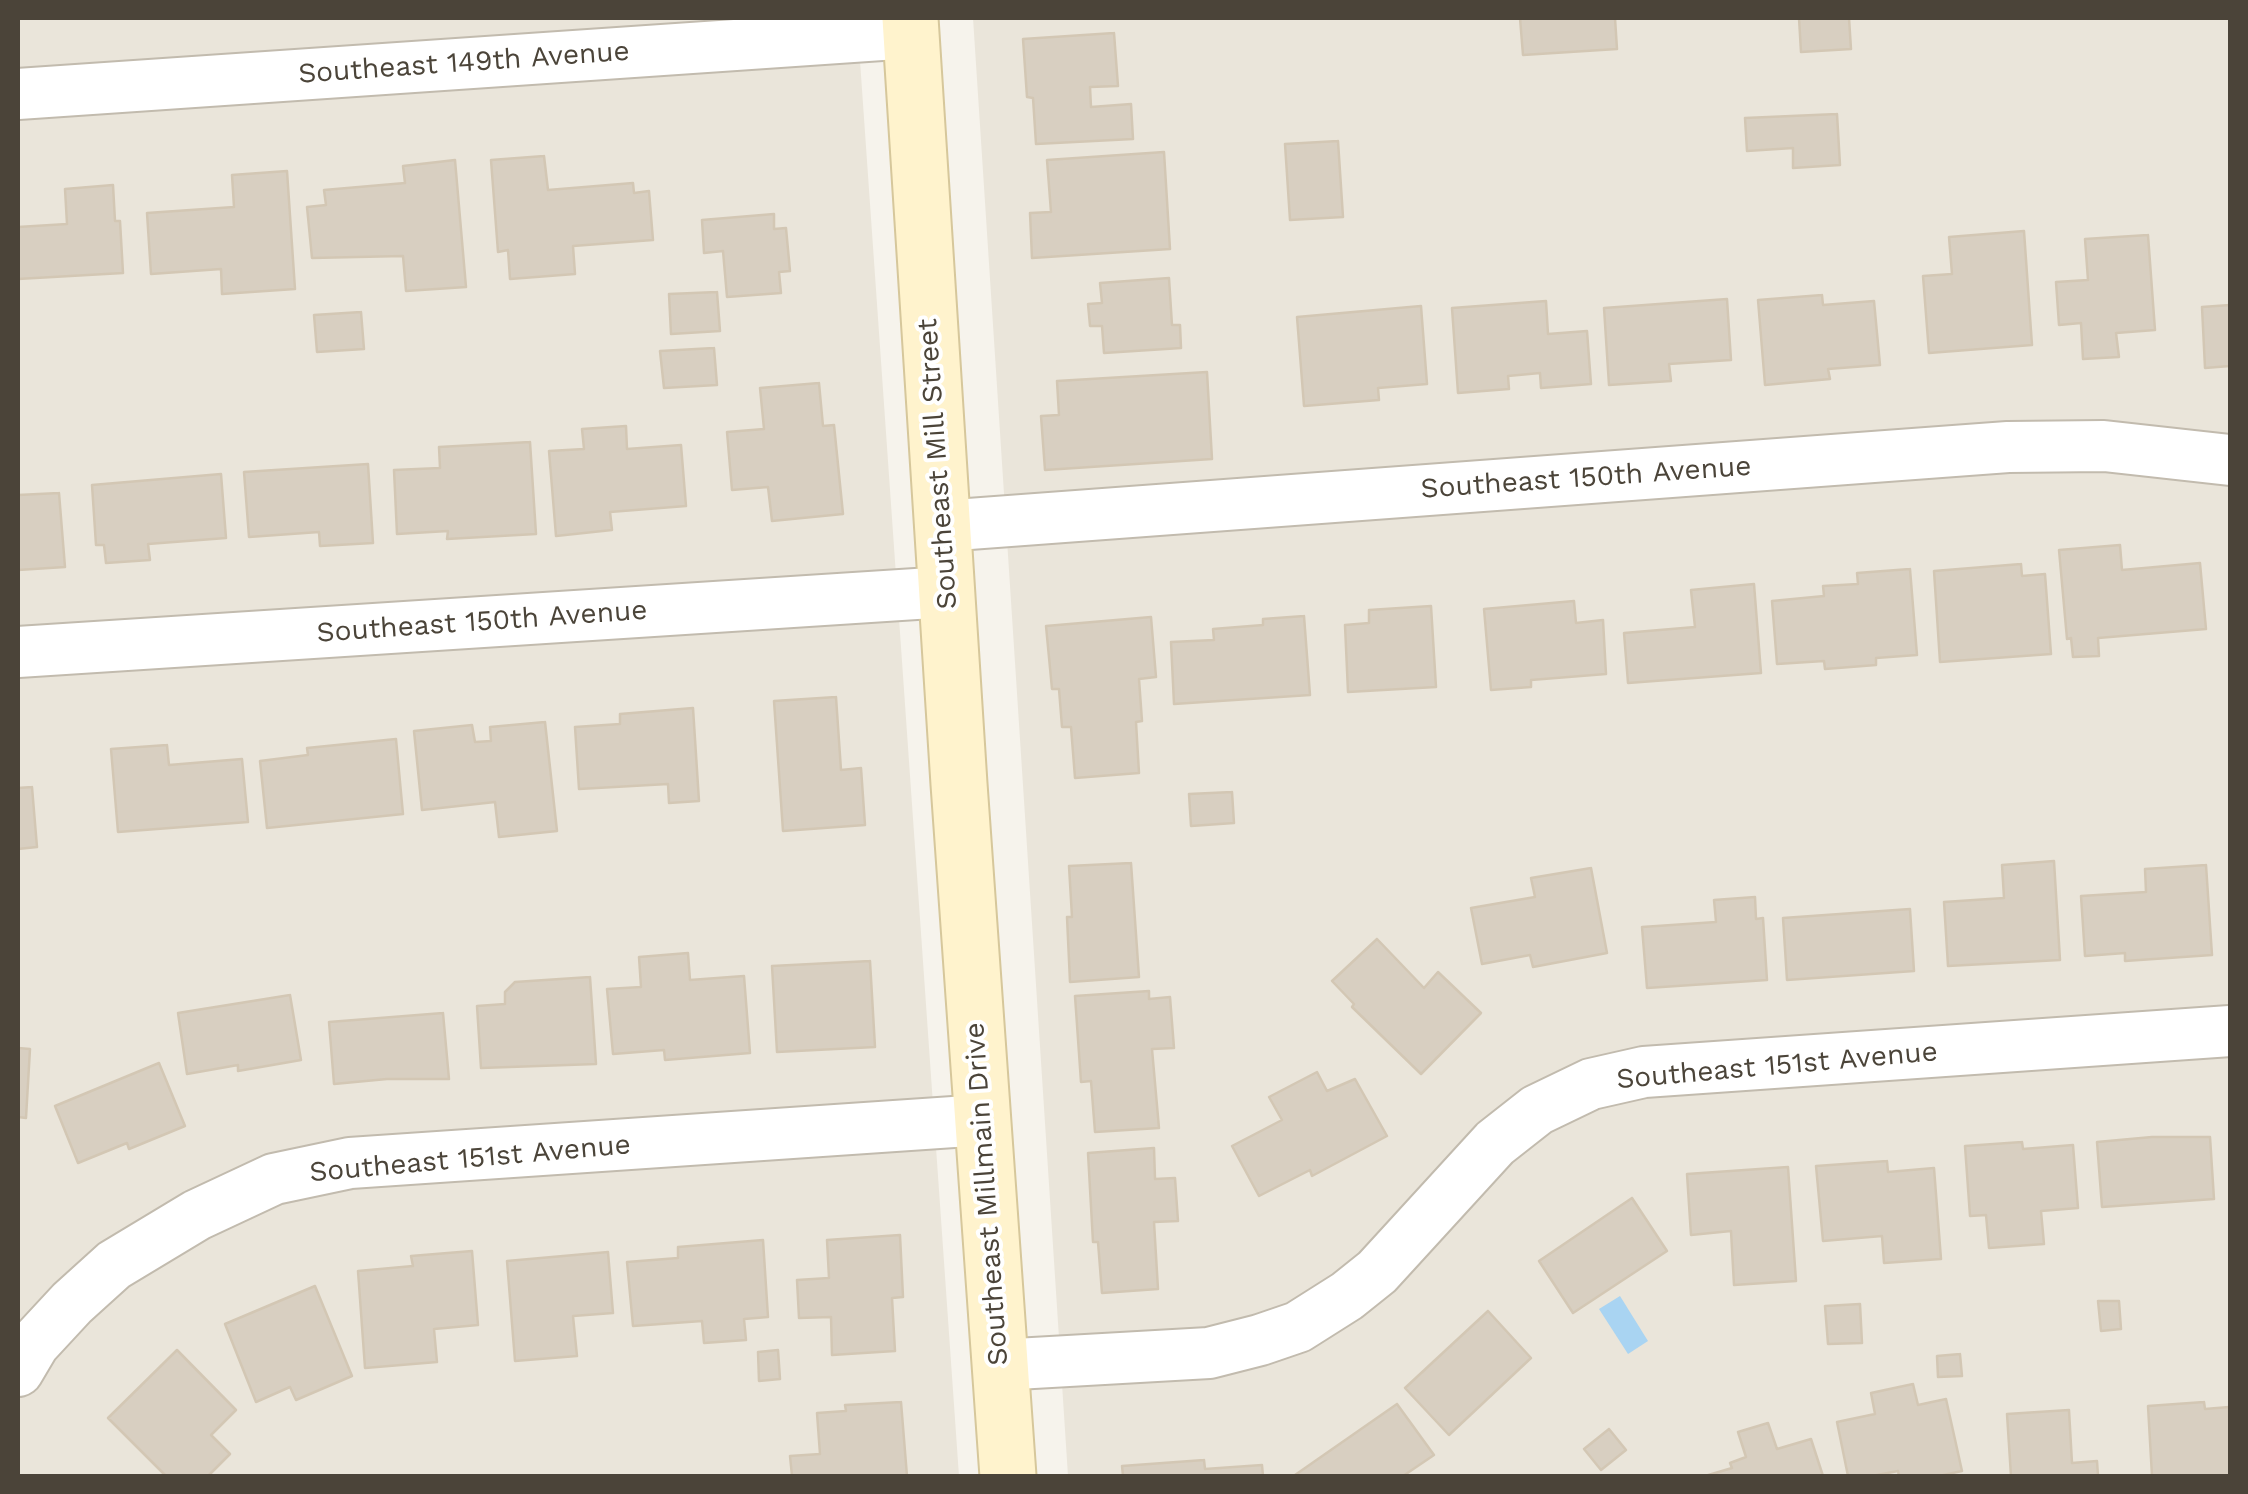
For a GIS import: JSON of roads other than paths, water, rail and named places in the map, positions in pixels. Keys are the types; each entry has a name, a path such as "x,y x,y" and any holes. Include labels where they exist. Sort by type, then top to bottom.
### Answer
{"street":[{"name":"Southeast 149th Avenue","path":"18,94 910,25"},
{"name":"Southeast Mill Street","path":"910,25 968,911"},
{"name":"Southeast 150th Avenue","path":"942,526 2008,447 2104,446 2230,460"},
{"name":"Southeast 150th Avenue","path":"18,652 946,592"},
{"name":"Southeast Millmain Drive","path":"968,911 1008,1476"},
{"name":"Southeast 151st Avenue","path":"998,1365 1209,1353 1298,1327 1377,1272 1494,1142 1538,1110 1591,1084 1644,1072 2230,1031"},
{"name":"Southeast 151st Avenue","path":"23,1348 114,1266 197,1215 274,1179 350,1164 983,1120"}],"water":[{"path":"1620,1296 1648,1341 1628,1354 1599,1309"}]}
